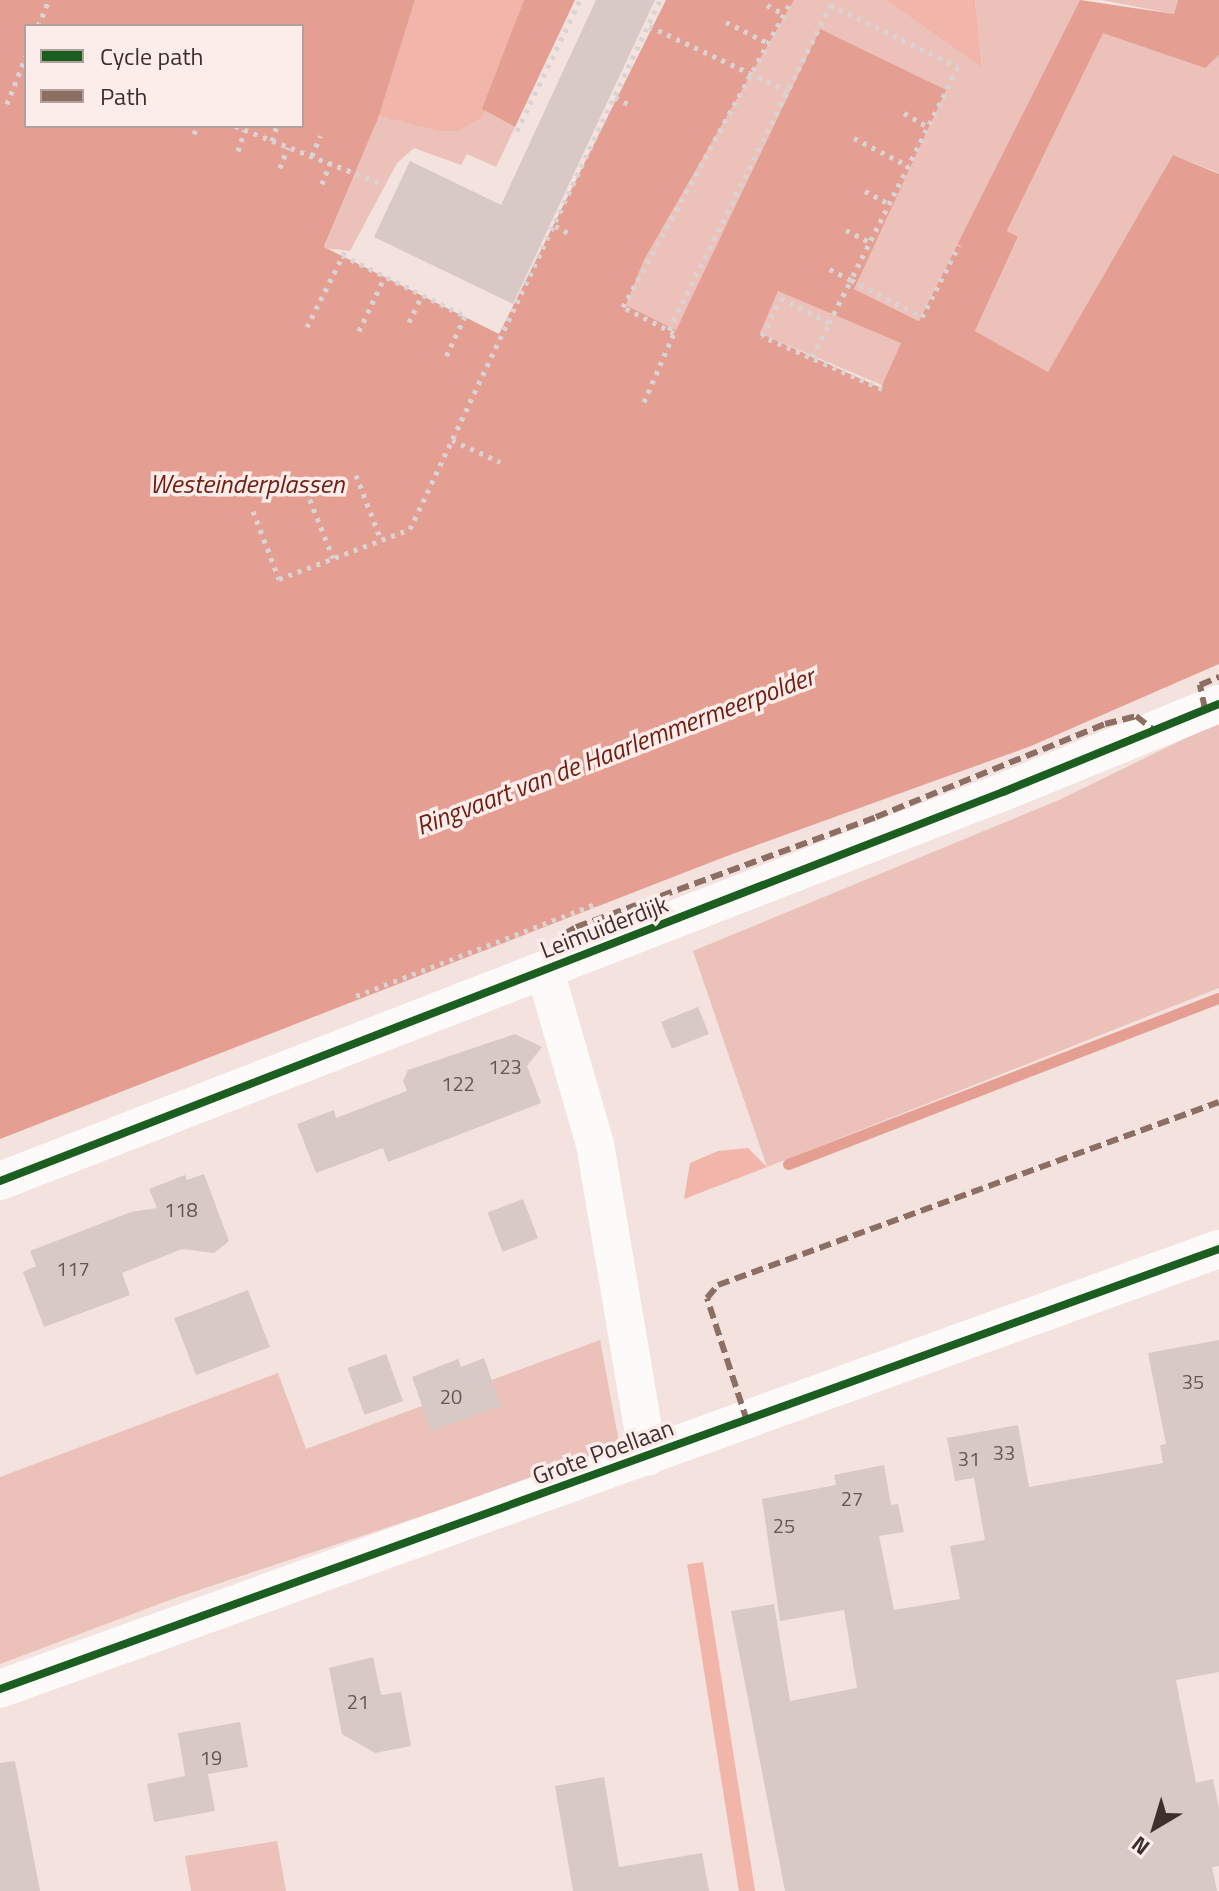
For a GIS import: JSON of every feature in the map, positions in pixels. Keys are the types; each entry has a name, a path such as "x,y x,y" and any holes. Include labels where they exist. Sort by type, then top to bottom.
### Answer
{"street":[{"name":"Leimuiderdijk","path":"0,1181 545,971 1219,704"},
{"name":"Grote Poellaan","path":"545,971 595,1144 648,1457"},
{"name":"Grote Poellaan","path":"0,1689 1219,1249"}],"path":[{"path":"39,24 49,0"},
{"path":"517,131 580,0"},
{"path":"253,511 279,579 410,529 660,0"},
{"path":"644,402 674,333 623,307 792,0"},
{"path":"767,5 784,14"},
{"path":"669,330 830,5 958,67 812,357"},
{"path":"726,22 769,43"},
{"path":"649,26 788,91"},
{"path":"7,104 24,61"},
{"path":"615,97 630,105"},
{"path":"904,113 928,127"},
{"path":"194,134 196,128"},
{"path":"240,128 380,183"},
{"path":"272,141 276,128"},
{"path":"238,151 245,130"},
{"path":"312,156 320,136"},
{"path":"854,138 908,166"},
{"path":"280,168 288,147"},
{"path":"322,184 330,163"},
{"path":"865,191 889,204"},
{"path":"555,226 570,234"},
{"path":"846,230 870,242"},
{"path":"827,268 922,317 959,245"},
{"path":"307,327 346,249"},
{"path":"342,255 465,316 444,361"},
{"path":"359,331 385,276"},
{"path":"409,322 422,295"},
{"path":"829,323 781,298 762,336 882,389"},
{"path":"452,440 500,462"},
{"path":"356,475 381,540"},
{"path":"306,490 333,558"},
{"path":"356,996 598,903"}],"shaded area":[{"path":"415,0 524,0 482,117 458,131 437,131 379,116"},
{"path":"794,0 886,0 982,66 975,0 1080,0 920,321 854,289 868,255 820,29 676,330 626,305 644,260"},
{"path":"886,0 975,0 982,67"},
{"path":"1102,0 1178,0 1174,14"},
{"path":"1103,32 1205,67 1219,55 1219,173 1173,155 1059,362 1047,372 975,331 1018,238 1007,232"},
{"path":"482,109 515,127 496,167 467,154 461,165 414,148 397,163 350,251 324,248 379,116 437,131"},
{"path":"778,290 901,342 883,386 760,333"},
{"path":"1219,722 1219,988 767,1167 693,951 1059,800"},
{"path":"748,1148 767,1167 684,1199 690,1163 718,1151"},
{"path":"600,1340 619,1442 605,1455 175,1598 0,1664 0,1477 278,1373 306,1449"},
{"path":"703,1562 755,1891 739,1891 687,1565"},
{"path":"277,1841 286,1891 191,1891 185,1856"}],"water":[{"path":"0,0 415,0 379,116 324,247 499,334 666,0 794,0 644,260 626,305 676,330 820,29 946,90 854,289 919,321 1080,0 1174,14 1178,0 1219,0 1219,55 1205,68 1103,33 1007,231 1018,237 975,331 1048,372 1173,155 1219,174 1219,664 1031,746 727,856 0,1139","holes":["778,291 901,343 881,388 760,333"]},
{"path":"524,0 575,0 515,127 482,109"}],"building":[{"path":"596,0 655,0 513,304 374,237 410,161 501,205"},
{"path":"698,1007 709,1034 672,1049 661,1022"},
{"path":"515,1034 542,1047 527,1066 541,1103 388,1162 383,1148 316,1173 297,1124 334,1110 336,1118 407,1091 403,1081 408,1070"},
{"path":"204,1174 229,1241 214,1253 182,1249 122,1273 130,1295 44,1327 23,1272 36,1266 30,1251 131,1212 157,1208 149,1189 185,1175 187,1180"},
{"path":"523,1199 538,1238 503,1252 488,1213"},
{"path":"248,1290 270,1347 196,1375 174,1318"},
{"path":"1219,1340 1219,1672 1176,1680 1196,1783 1213,1779 1219,1808 1219,1866 1212,1867 1217,1891 785,1891 731,1611 774,1604 790,1701 857,1688 844,1610 780,1621 762,1499 836,1485 834,1475 884,1465 891,1505 898,1504 904,1532 879,1536 894,1610 960,1599 950,1546 985,1540 974,1478 955,1481 947,1438 1018,1425 1029,1487 1163,1463 1160,1445 1166,1444 1148,1353"},
{"path":"386,1354 403,1401 365,1415 347,1368"},
{"path":"484,1358 501,1406 431,1431 412,1377 458,1359 461,1367"},
{"path":"373,1657 381,1695 401,1692 411,1746 375,1753 342,1734 329,1668"},
{"path":"240,1722 248,1767 208,1774 215,1811 154,1822 147,1784 185,1776 178,1733"},
{"path":"15,1761 40,1891 0,1891 0,1763"},
{"path":"604,1777 619,1867 702,1853 709,1891 573,1891 555,1786"}],"waterway":[{"path":"788,1164 1219,998"}],"marked path":[{"path":"1205,709 1200,685 1219,677"},
{"path":"567,943 564,934 576,927 876,817 1105,724 1136,716 1155,731"},
{"path":"747,1421 707,1298 718,1285 1219,1102"}],"cycle path":[{"path":"0,1181 1003,792 1219,704"},
{"path":"0,1689 1219,1249"}],"water label":[{"name":"Westeinderplassen","path":"247,484"},
{"name":"Ringvaart van de Haarlemmermeerpolder","path":"615,751"}]}
